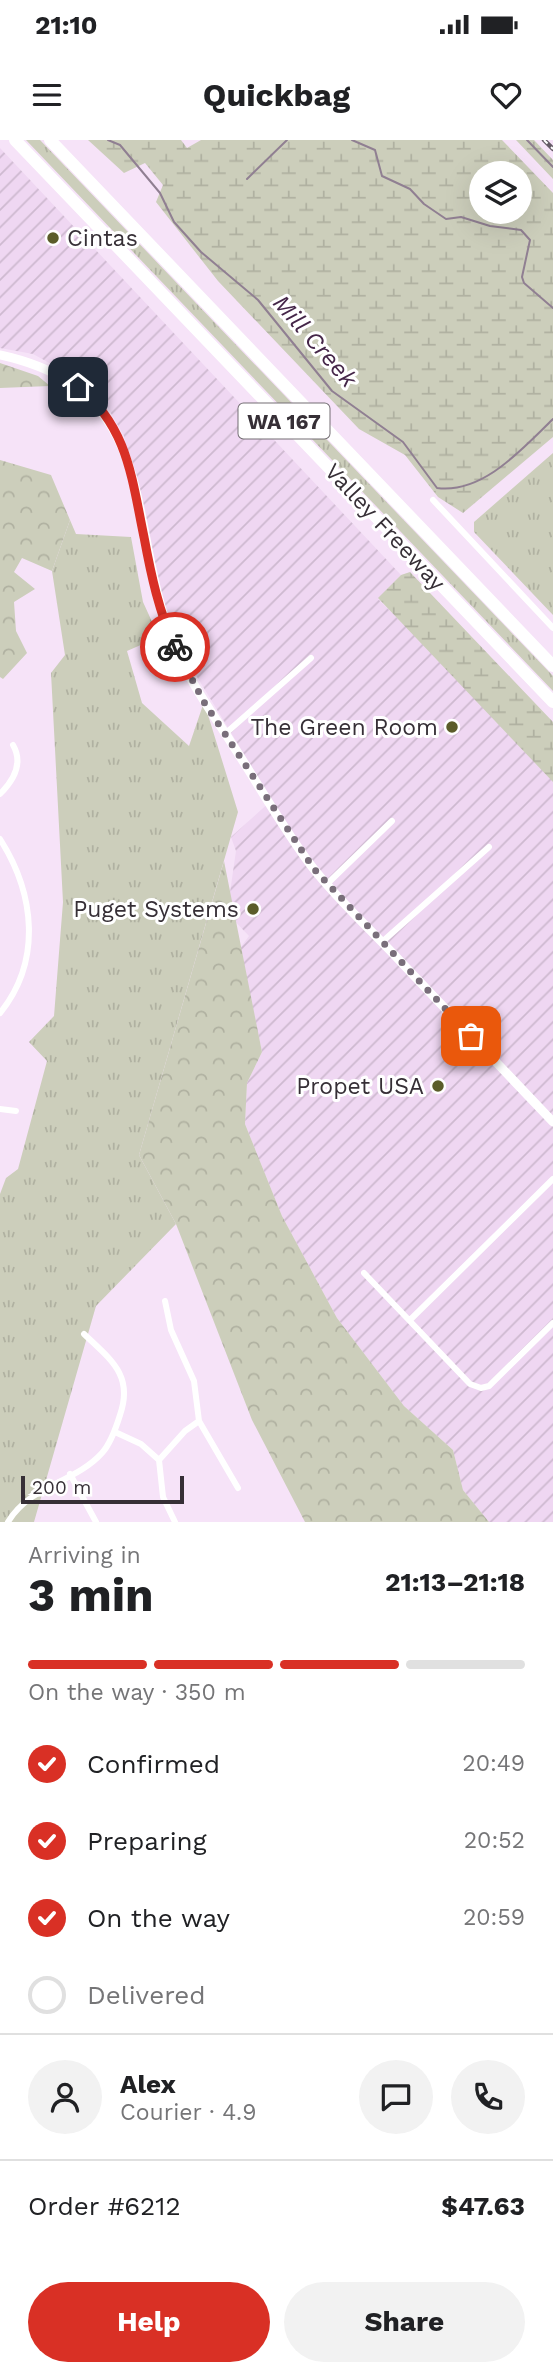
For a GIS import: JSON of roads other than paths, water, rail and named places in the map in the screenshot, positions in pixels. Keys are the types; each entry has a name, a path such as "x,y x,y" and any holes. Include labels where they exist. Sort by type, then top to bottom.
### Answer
{"highway":[{"name":"Valley Freeway","path":"15,140 553,702"},
{"name":"Valley Freeway","path":"50,140 553,666"}],"main road":[{"path":"0,355 39,365 66,379 93,400 112,424 126,451 133,475 154,588 164,622 190,679 293,840 327,884 553,1122"}],"street":[{"path":"433,500 553,628"},
{"path":"226,733 311,658"},
{"path":"0,794 16,772 18,757 13,745"},
{"path":"327,884 392,821"},
{"path":"0,839 3,850 16,869 30,928 21,981 0,1013"},
{"path":"382,942 488,847"},
{"path":"0,1109 16,1111"},
{"path":"410,1320 553,1179"},
{"path":"365,1273 470,1384 481,1388 489,1386 553,1323"},
{"path":"164,1301 171,1330 194,1381 200,1421 238,1489"},
{"path":"8,1522 28,1497 102,1453 114,1432 125,1395 125,1383 118,1369 84,1334"},
{"path":"159,1460 200,1421"},
{"path":"114,1432 141,1444 159,1460 163,1497 175,1522"},
{"path":"70,1474 96,1522"}],"waterway":[{"name":"Mill Creek","path":"108,140 120,145 160,193 174,222 201,252 258,300 332,391 403,442 437,488 454,488 486,477 515,456 553,419"},
{"path":"247,179 287,140"},
{"path":"352,140 375,150 382,176 410,189 424,204 446,219 461,217 490,226 521,230 530,240 522,277 524,283 553,308"},
{"path":"527,140 553,167"}],"railway":[{"path":"544,140 553,149"}],"place":[{"name":"Cintas","path":"53,238"},
{"name":"The Green Room","path":"452,727"},
{"name":"Puget Systems","path":"253,909"},
{"name":"Propet USA","path":"438,1086"}]}
